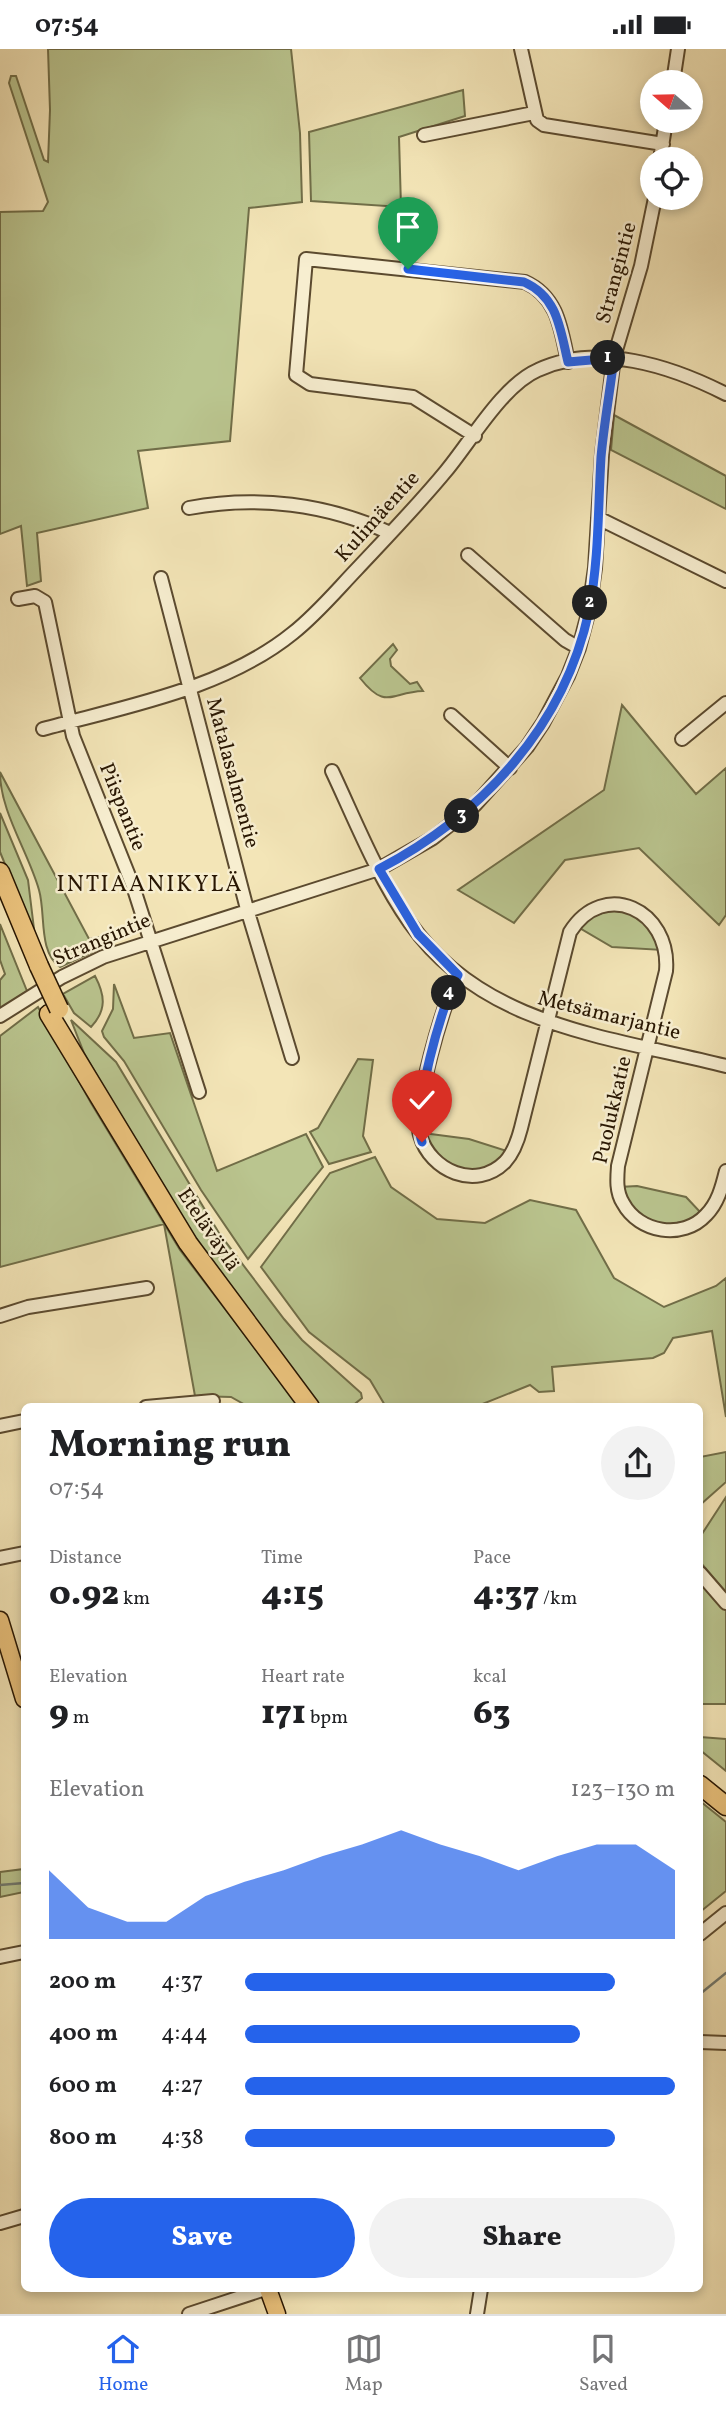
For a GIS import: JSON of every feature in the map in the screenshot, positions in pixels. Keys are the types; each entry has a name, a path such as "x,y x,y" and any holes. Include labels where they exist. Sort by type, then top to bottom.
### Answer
{"highway":[{"name":"Eteläväylä","path":"0,872 34,968"},
{"name":"Eteläväylä","path":"0,905 34,968 82,1069 188,1244 307,1403"},
{"path":"703,1787 726,1806"}],"main road":[{"path":"0,1620 21,1689"},
{"path":"267,2292 277,2314"}],"street":[{"path":"521,49 534,113 537,120 544,125 663,144"},
{"path":"675,70 678,49"},
{"path":"424,135 534,113"},
{"path":"662,147 664,133"},
{"name":"Strangintie","path":"0,1016 79,967 149,940 379,869 456,821 510,768 543,723 579,648 596,568 602,454 614,358 641,266 653,210"},
{"path":"475,436 413,397 310,384 296,375 306,259 524,282 539,290 552,304 568,362"},
{"name":"Kulimäentie","path":"43,729 189,688 260,656 292,634 322,607 523,379 536,370 568,362 614,358 681,372 726,394"},
{"path":"188,508 227,500 265,501 346,516 390,533"},
{"path":"598,518 726,581"},
{"path":"468,555 565,640 579,648"},
{"name":"Matalasalmentie","path":"161,578 247,909 292,1058"},
{"name":"Piispantie","path":"18,599 35,596 45,602 73,736 133,886 199,1092"},
{"path":"682,739 726,703"},
{"path":"451,715 510,768"},
{"name":"Metsämarjantie","path":"332,771 379,869 418,934 458,975 499,1003 548,1022 726,1066"},
{"path":"458,975 447,996 418,1125 428,1153 451,1172 479,1175 504,1162 512,1152 521,1128 567,940 575,925 602,907 622,905 652,921 662,935 667,951 666,971 647,1046"},
{"name":"Puolukkatie","path":"647,1046 618,1166 618,1188 623,1205 637,1220 653,1227 685,1229 693,1226 713,1208 726,1171"},
{"path":"0,1316 28,1307 147,1288"},
{"path":"191,1403 213,1401"},
{"path":"0,1426 21,1422"},
{"path":"0,1558 21,1554"},
{"path":"703,1576 726,1603"},
{"path":"703,1932 726,1913"},
{"path":"0,1957 21,1953"},
{"path":"703,2042 726,2043"},
{"path":"0,2223 21,2217"},
{"path":"189,2314 257,2292"},
{"path":"477,2314 481,2292"}],"green space":[{"path":"48,49 291,49 300,133 302,202 249,208 230,441 138,451 148,508 37,533 41,581 27,586 21,526 0,534 0,212 43,211 48,202 9,83 11,76 16,76 44,160 48,162"},
{"path":"463,90 465,116 399,137 401,207 311,201 309,132"},
{"path":"614,415 726,476 726,509 611,450"},
{"path":"393,644 397,650 390,659 391,666 410,684 417,682 423,691 383,697 376,694 360,678"},
{"path":"622,705 696,794 726,768 726,915 719,925 639,848 565,860 514,923 458,890 604,790"},
{"path":"0,772 89,939 101,937 103,947 60,967 48,952 39,890 9,817"},
{"path":"0,813 28,880 35,937 0,852"},
{"path":"614,909 632,914 644,922 662,950 612,947 578,927 590,917"},
{"path":"0,924 27,991 0,1009 0,980 5,974 0,960"},
{"path":"95,976 103,1002 100,1015 91,1027 74,1013 63,994"},
{"path":"114,984 134,1038 170,1033 217,1171 306,1134 323,1167 248,1259 201,1190 124,1061 104,1037 102,1031 113,1009"},
{"path":"38,1007 91,1103 180,1250 297,1403 242,1403 231,1397 195,1396 164,1224 0,1267 0,1036"},
{"path":"71,1020 116,1062 219,1233 302,1340 361,1393 362,1398 356,1403 315,1403 172,1206 84,1053"},
{"path":"358,1059 373,1060 363,1136 371,1152 329,1164 310,1132 318,1128"},
{"path":"423,1133 469,1139 510,1152 484,1168 474,1171 453,1170 436,1158"},
{"path":"375,1157 391,1187 437,1219 485,1223 530,1200 576,1210 614,1278 664,1307 716,1286 726,1278 726,1417 712,1331 673,1338 664,1353 653,1358 552,1367 554,1391 539,1392 530,1385 485,1403 384,1403 370,1380 309,1332 261,1267 330,1173"},
{"path":"637,1186 686,1197 702,1214 692,1220 661,1226 632,1210 620,1187"},
{"path":"726,1452 726,1482 703,1502 703,1456"},
{"path":"726,1497 726,1592 703,1565 703,1532"},
{"path":"703,1583 726,1610 726,1704 703,1704"},
{"path":"703,1737 726,1739 726,1771 703,1752"},
{"path":"703,1803 726,1822 726,1891 703,1910"},
{"path":"21,1869 21,1893 0,1897 0,1872"}],"waterway":[{"path":"0,1885 21,1883"},
{"path":"703,1992 726,1973"}],"district":[{"name":"INTIAANIKYLÄ","path":"150,885"}],"route":[{"path":"408,269 511,278 524,282 539,290 552,304 568,362 614,358 602,454 596,568 589,610 579,648 568,675 543,723 494,787 433,838 379,869 418,934 458,975 447,996 419,1111 418,1125 422,1142"}]}
